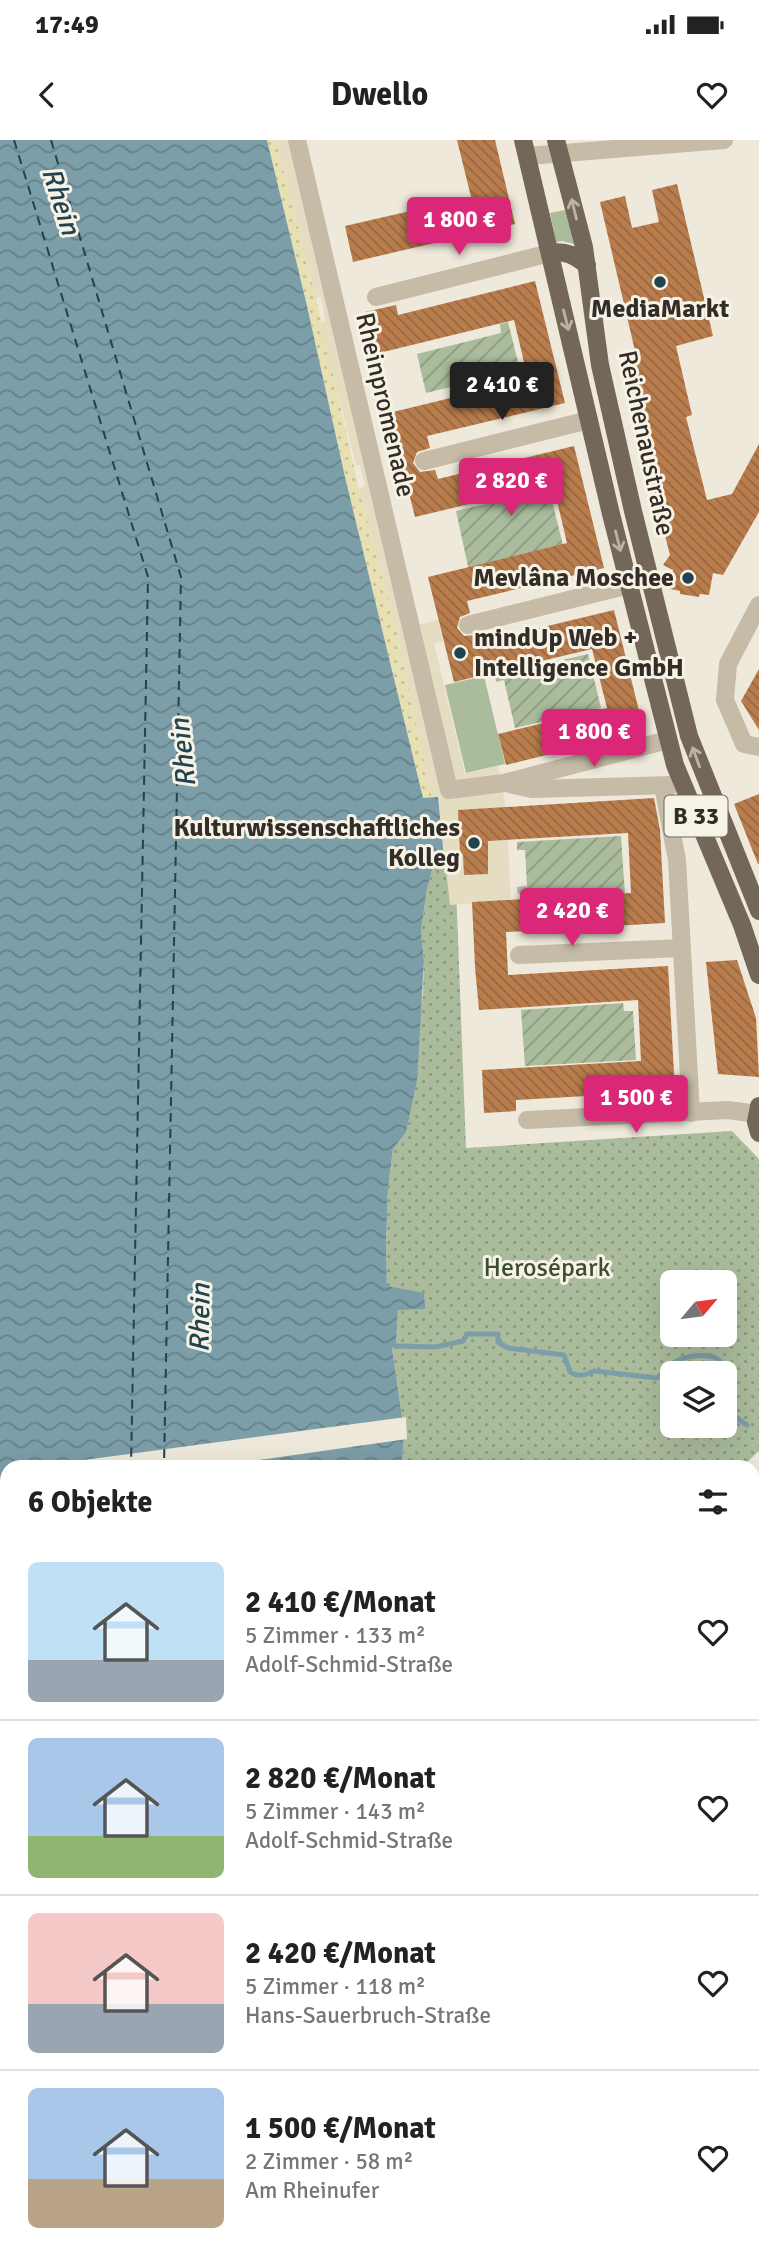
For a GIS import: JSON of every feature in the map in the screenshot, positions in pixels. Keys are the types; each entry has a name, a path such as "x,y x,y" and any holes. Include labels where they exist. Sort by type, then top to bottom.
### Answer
{"main road":[{"name":"Reichenaustraße","path":"558,147 587,265 600,365 689,736 759,911"},
{"name":"Reichenaustraße","path":"525,148 668,740 682,784 738,914 759,975"},
{"path":"550,253 573,255 587,265"},
{"path":"758,1110 759,1133"}],"street":[{"name":"Rheinpromenade","path":"297,140 449,790 504,783"},
{"path":"525,148 724,140"},
{"path":"376,297 550,253"},
{"path":"424,461 589,420"},
{"path":"468,625 629,585"},
{"path":"759,606 728,664 725,701 744,744 759,747"},
{"path":"504,783 668,740"},
{"path":"608,756 616,788"},
{"path":"504,783 531,789 682,784"},
{"path":"663,786 677,860 691,1113"},
{"path":"519,955 681,948"},
{"path":"527,1120 758,1110"}],"green space":[{"path":"565,210 574,244 556,242 550,213"},
{"path":"508,322 522,378 515,380 512,372 426,393 417,354 501,333 500,324"},
{"path":"549,489 563,545 469,571 456,511"},
{"path":"588,654 601,708 515,728 504,680 496,682 495,676"},
{"path":"484,676 505,764 466,773 445,685"},
{"path":"621,836 625,895 619,895 618,888 518,894 517,887 527,886 525,850 517,850 517,842"},
{"name":"Herosépark","path":"444,857 456,887 466,1148 732,1131 759,1159 759,1451 749,1460 402,1460 404,1430 392,1348 396,1346 398,1309 387,1287 388,1187 393,1149 406,1131 423,993 421,930 435,858"},
{"path":"623,1003 624,1011 633,1011 636,1060 525,1066 521,1010"}],"sand":[{"path":"267,140 276,140 316,298 359,489 396,629 432,798 423,799"}],"shaded area":[{"path":"276,140 289,140 407,627 438,620 443,641 434,643 465,774 498,766 506,808 511,898 504,901 450,905 438,798 432,798 396,629 359,489 365,486 360,465 356,465 320,323 325,321 321,297 316,298"}],"water":[{"name":"Rhein","path":"0,140 267,140 423,798 438,797 444,857 435,859 421,930 424,961 417,1080 406,1132 393,1149 388,1188 387,1286 424,1293 425,1309 398,1310 396,1346 392,1348 404,1430 402,1460 0,1460"}],"pier":[{"path":"406,1417 407,1439 259,1460 84,1460"}],"building":[{"path":"457,140 495,140 515,224 353,262 345,226 471,197"},
{"path":"677,184 713,336 676,346 692,415 686,417 707,500 732,494 759,444 759,512 723,575 713,573 709,595 700,594 699,597 680,594 680,591 670,589 673,570 663,565 670,555 620,359 636,355 600,202 625,196 632,228 659,222 652,190"},
{"path":"535,281 565,403 427,436 430,448 417,452 413,463 420,472 435,470 438,479 574,446 604,568 467,601 470,613 460,617 457,628 464,636 475,635 477,643 614,610 644,731 506,765 498,734 607,708 592,649 454,682 428,577 567,543 553,484 415,517 389,413 528,379 514,320 375,354 365,312 396,305 398,315"},
{"path":"759,669 759,730 741,701"},
{"path":"759,794 759,864 758,864 734,804"},
{"path":"654,798 660,830 665,923 506,932 508,975 668,966 675,1091 516,1100 516,1111 484,1113 482,1070 641,1061 638,1000 479,1010 475,967 472,902 631,893 628,833 488,841 488,874 464,875 458,810"},
{"path":"737,960 756,1018 759,1077 718,1074 706,962"}],"waterway":[{"path":"396,1346 435,1347 463,1341 467,1334 498,1334 498,1342 508,1348 564,1355 570,1372 576,1375 594,1371 657,1378 660,1375"},
{"path":"677,1361 698,1356 711,1356 720,1361"},
{"path":"737,1418 747,1425"}],"ferry route":[{"path":"14,140 148,577 131,1460"},
{"path":"51,140 181,577 164,1460"}],"place":[{"name":"MediaMarkt","path":"660,282"},
{"name":"Mevlâna Moschee","path":"688,578"},
{"name":"mindUp Web + Intelligence GmbH","path":"460,653"},
{"name":"Kulturwissenschaftliches Kolleg","path":"474,843"}]}
